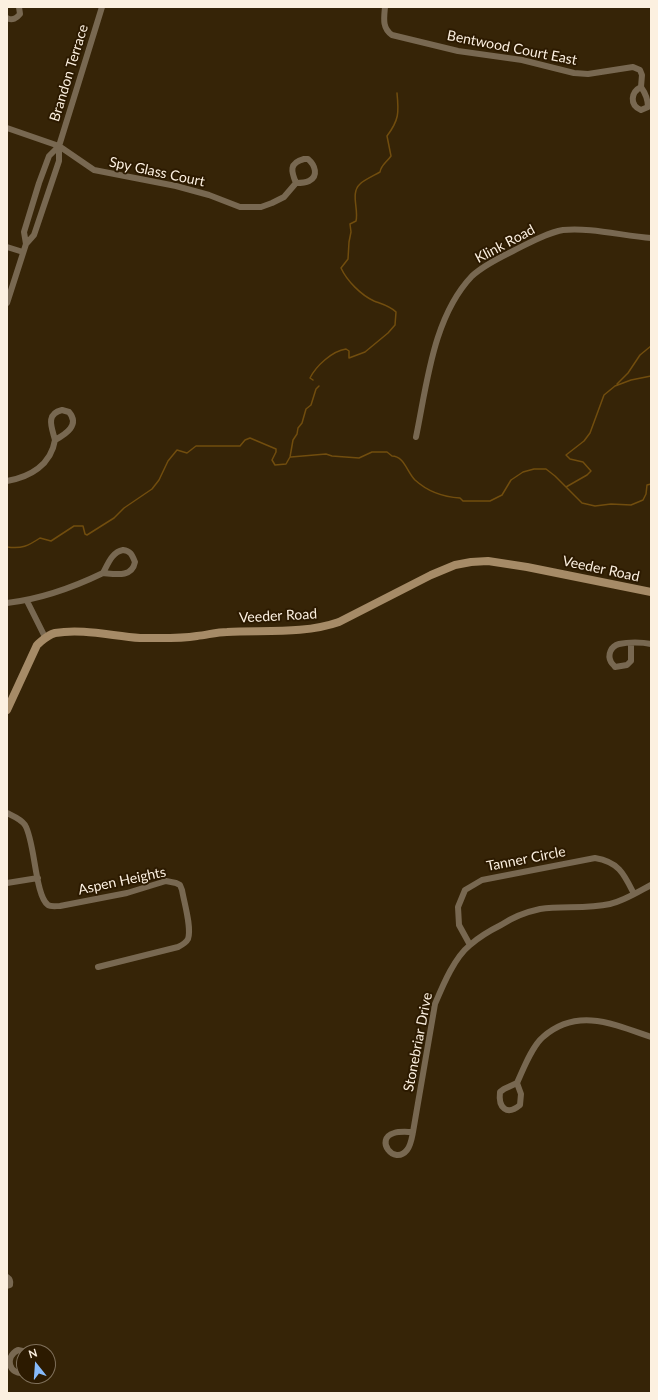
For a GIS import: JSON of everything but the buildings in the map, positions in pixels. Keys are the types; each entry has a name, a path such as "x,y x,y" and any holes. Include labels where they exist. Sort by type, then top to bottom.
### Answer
{"street":[{"path":"7,20 16,18 20,14 19,7"},
{"name":"Brandon Terrace","path":"7,303 26,244 34,235 58,161 59,146 102,7"},
{"name":"Bentwood Court East","path":"386,7 384,26 388,33 392,35 458,52 522,60 574,73 588,74 633,66 640,70 642,75 641,87"},
{"name":"Spy Glass Court","path":"7,128 59,146 94,170 176,186 209,195 240,207 261,207 272,203 284,197 296,184 309,181 313,178 315,172 314,166 308,159 300,160 293,166 292,174 296,184"},
{"name":"Brandon Terrace","path":"26,244 24,232 39,183 49,156 59,146"},
{"name":"Klink Road","path":"416,437 430,367 441,328 458,293 473,275 491,262 535,239 562,230 583,230 651,238"},
{"path":"7,247 23,252"},
{"path":"7,481 30,475 44,464 51,453 55,440 51,426 51,417 58,411 67,411 73,418 72,428 64,436 55,440"},
{"path":"7,602 28,601 75,586 103,572 122,574 130,571 135,565 132,556 127,551 119,551 110,559 103,572"},
{"name":"Veeder Road","path":"45,637 54,633 71,632 138,638 185,638 225,632 317,628 339,622 431,575 455,565 471,562 488,561 527,567 651,592"},
{"path":"7,710 34,650 45,637 28,601"},
{"path":"631,643 631,661 627,665 615,667 610,662 609,654 618,644 631,643 645,642 651,644"},
{"name":"Aspen Heights","path":"7,814 18,818 24,825 29,837 44,900 52,906 60,906 127,893 166,881 176,883 180,886 189,928 188,937 183,945 98,967"},
{"name":"Tanner Circle","path":"470,945 460,925 458,907 465,890 482,880 595,858 605,859 613,863 622,871 634,894"},
{"path":"7,883 38,878"},
{"name":"Stonebriar Drive","path":"413,1132 394,1133 388,1136 385,1142 386,1148 389,1152 394,1154 400,1154 407,1150 413,1132 435,1004 441,989 456,962 470,945 493,929 518,915 540,909 611,904 623,900 651,885"},
{"path":"517,1083 521,1094 520,1105 511,1110 505,1109 501,1106 499,1099 500,1092 517,1083 530,1055 542,1038 560,1026 583,1019 607,1022 651,1037"},
{"path":"7,1277 11,1282 7,1286"},
{"path":"16,1352 8,1358 12,1368 16,1372"}],"waterway":[{"path":"313,380 310,378 313,373 320,364 330,356 346,349 349,351 349,358 365,352 388,333 395,325 396,312 389,307 374,301 359,291 347,278 341,268 348,259 351,232 350,224 356,221 357,217 355,197 357,188 364,181 380,172 383,165 391,156 387,136 396,121 398,106 397,93"},
{"path":"617,384 628,373 640,355 651,346"},
{"path":"566,487 587,475 591,471 583,462 570,459 566,455 584,441 590,433 604,395 615,386 631,380 651,376"},
{"path":"7,547 17,548 25,546 40,538 51,541 74,526 83,526 85,534 87,535 114,518 124,508 152,489 159,480 168,461 177,450 187,453 196,446 240,446 245,440 250,438 276,449 272,460 275,465 286,464 290,457 293,440 302,423 306,409 311,405 316,389 319,386"},
{"path":"291,457 326,454 332,456 359,458 372,452 387,452 400,459 412,477 420,484 442,495 460,498 463,501 490,501 502,495 511,480 523,472 534,469 546,469 582,503 595,506 611,504 631,505 643,500 646,494 647,485 651,484"}]}
